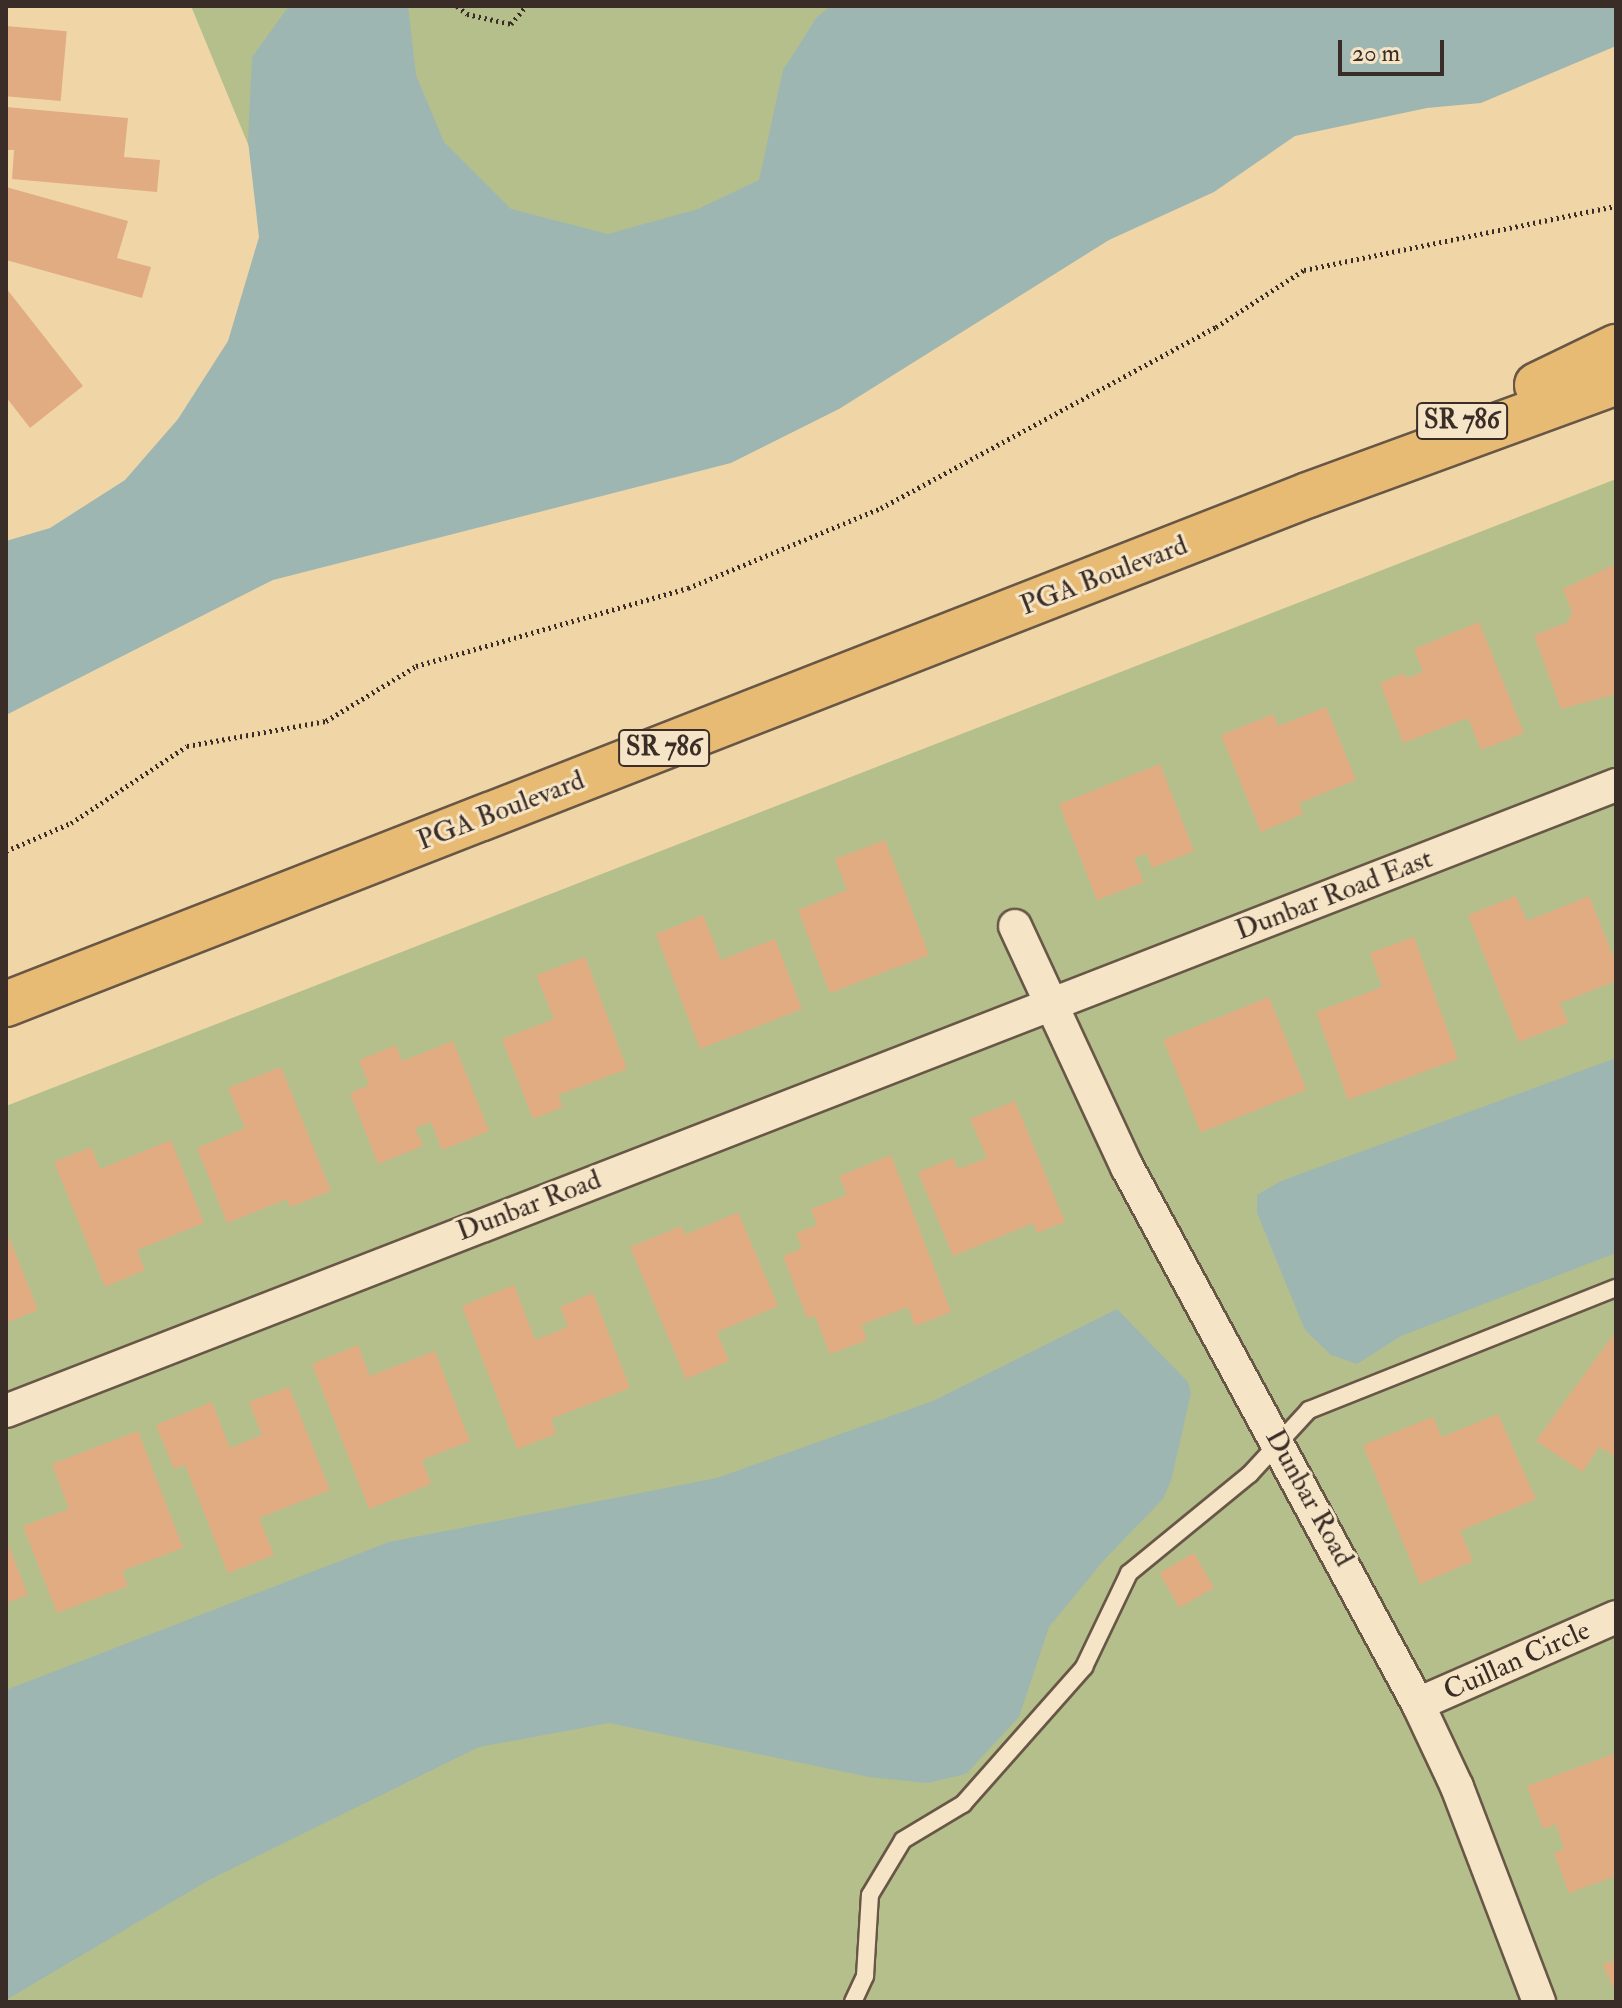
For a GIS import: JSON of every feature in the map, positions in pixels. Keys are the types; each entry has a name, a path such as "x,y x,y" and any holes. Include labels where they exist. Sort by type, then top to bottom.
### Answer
{"main road":[{"name":"PGA Boulevard","path":"1308,495 1616,347"},
{"name":"PGA Boulevard","path":"6,1004 1308,495 1616,382"}],"street":[{"name":"Dunbar Road East","path":"1053,1005 1616,785"},
{"name":"Dunbar Road","path":"1015,926 1127,1167 1418,1704 1474,1828 1539,2002"},
{"name":"Dunbar Road","path":"6,1411 1053,1005"},
{"name":"Cuillan Circle","path":"1418,1704 1616,1617"}],"lane":[{"path":"853,2002 865,1976 870,1895 903,1840 963,1804 1084,1667 1129,1573 1207,1512 1309,1410 1616,1288"}],"path":[{"path":"457,6 467,14 511,24 526,6"},
{"path":"6,851 71,823 187,746 326,721 416,666 688,588 881,508 1177,349 1304,270 1616,206"}],"green space":[{"path":"191,6 1472,6 370,440"},
{"path":"1616,479 1616,2002 6,2002 6,1106"}],"water":[{"path":"289,6 408,6 416,75 444,142 511,209 608,234 698,209 759,180 783,70 817,17 831,6 1616,6 1616,46 1481,103 1427,108 1295,136 1214,192 1109,240 839,409 731,463 273,580 6,715 6,541 50,528 125,480 178,419 228,341 259,237 248,141 252,57"},
{"path":"1616,1058 1616,1253 1401,1336 1357,1364 1331,1355 1305,1330 1257,1213 1257,1195 1281,1181"},
{"path":"1117,1309 1188,1382 1191,1393 1171,1481 1163,1499 1104,1560 1049,1627 1019,1717 966,1774 927,1783 869,1777 609,1723 479,1747 209,1880 6,2000 6,1690 389,1542 717,1478 933,1401"}],"building":[{"path":"6,26 67,31 61,101 6,96"},
{"path":"6,107 128,118 124,157 160,160 157,192 12,179 14,150 6,150"},
{"path":"6,187 128,221 117,258 151,267 142,298 6,260"},
{"path":"6,288 83,386 30,428 6,397"},
{"path":"1616,564 1616,694 1561,709 1534,635 1568,622 1572,612 1563,589"},
{"path":"1479,622 1524,733 1481,750 1468,718 1403,743 1380,683 1404,673 1406,679 1423,672 1414,649"},
{"path":"1326,707 1356,780 1299,803 1303,814 1261,832 1221,735 1273,714 1278,726"},
{"path":"1160,764 1194,851 1152,868 1146,853 1134,859 1144,882 1097,900 1059,804"},
{"path":"885,840 929,955 830,993 798,910 847,890 835,859"},
{"path":"1516,896 1527,921 1589,896 1616,963 1616,981 1560,1003 1568,1023 1519,1042 1468,915"},
{"path":"703,915 721,960 775,939 802,1009 700,1049 656,934"},
{"path":"1414,937 1458,1059 1348,1100 1316,1012 1382,987 1370,953"},
{"path":"585,957 627,1069 558,1095 563,1107 533,1119 502,1039 554,1019 536,975"},
{"path":"1269,997 1306,1090 1201,1132 1163,1040"},
{"path":"453,1041 489,1131 442,1150 431,1122 415,1128 423,1146 378,1164 350,1093 369,1085 359,1060 396,1045 402,1061"},
{"path":"281,1067 331,1191 290,1207 287,1199 227,1223 197,1148 245,1128 228,1088"},
{"path":"1015,1101 1065,1222 1037,1233 1033,1223 953,1256 918,1172 953,1158 958,1169 987,1158 970,1119"},
{"path":"171,1140 204,1223 137,1250 145,1270 105,1287 54,1162 91,1147 100,1169"},
{"path":"891,1155 951,1312 915,1326 908,1307 861,1325 867,1340 830,1354 815,1316 807,1318 783,1256 802,1248 796,1233 817,1225 811,1209 847,1195 839,1176"},
{"path":"738,1212 778,1306 717,1332 729,1361 686,1379 630,1247 681,1226 685,1235"},
{"path":"6,1230 38,1310 6,1323"},
{"path":"514,1285 535,1340 568,1327 560,1307 593,1293 630,1388 551,1419 556,1434 517,1449 462,1306"},
{"path":"1616,1331 1616,1457 1599,1447 1583,1472 1536,1441"},
{"path":"358,1345 370,1376 435,1351 470,1441 422,1460 431,1484 369,1509 312,1364"},
{"path":"289,1387 330,1490 259,1518 274,1555 228,1573 185,1465 174,1469 156,1425 212,1402 230,1448 262,1435 249,1402"},
{"path":"1498,1414 1536,1499 1460,1531 1473,1561 1420,1584 1363,1445 1433,1417 1442,1437"},
{"path":"138,1431 183,1548 122,1571 128,1586 57,1613 23,1526 69,1509 52,1464"},
{"path":"6,1539 28,1595 6,1603"},
{"path":"1194,1553 1214,1588 1179,1608 1159,1573"},
{"path":"1616,1753 1616,1876 1569,1893 1554,1853 1564,1849 1556,1824 1543,1829 1527,1786"},
{"path":"1616,1959 1616,1994 1603,1965"}]}
